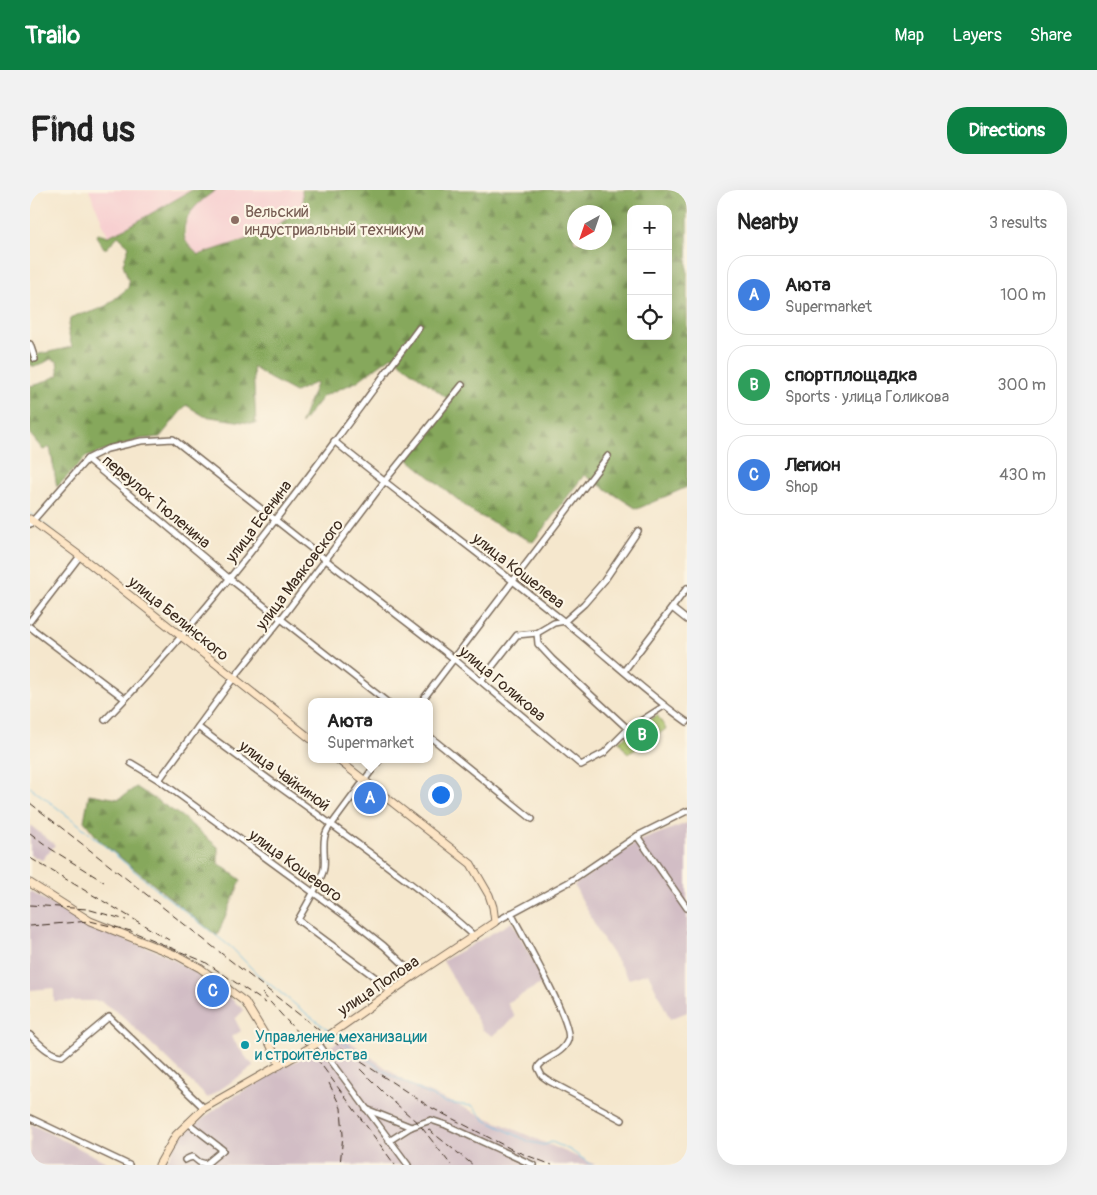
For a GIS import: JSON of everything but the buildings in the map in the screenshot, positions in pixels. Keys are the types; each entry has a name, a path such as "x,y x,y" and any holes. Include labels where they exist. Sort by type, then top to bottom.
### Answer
{"street":[{"name":"улица Есенина","path":"105,720 230,579 419,328"},
{"path":"30,344 35,359"},
{"name":"улица Маяковского","path":"159,780 233,679 281,619 384,482 462,385"},
{"name":"улица Голикова","path":"87,459 107,449 141,441 174,439 453,658 581,765 604,752 628,729 664,706"},
{"name":"улица Кошелева","path":"334,441 384,482 513,580 664,706 687,722"},
{"path":"424,698 608,456"},
{"path":"31,521 87,459"},
{"name":"переулок Тюленина","path":"87,459 230,579 382,698"},
{"name":"улица Белинского","path":"31,521 80,556 308,738"},
{"path":"481,681 517,635 537,633 554,623 564,621 584,604 604,581 638,531"},
{"path":"30,621 80,556"},
{"path":"624,671 687,588"},
{"path":"672,608 687,620"},
{"path":"30,627 125,699"},
{"path":"537,633 538,644 552,659 628,729"},
{"name":"улица Чайкиной","path":"198,727 264,778 332,824 456,918 475,937"},
{"path":"433,739 532,819"},
{"path":"342,763 471,864 490,895 495,922"},
{"path":"377,763 327,829 323,839 324,871 298,920 376,978 391,992"},
{"name":"улица Кошевого","path":"131,764 159,780 384,946 415,975"},
{"path":"475,937 510,913 569,882 638,836 687,811"},
{"path":"638,836 687,908"},
{"path":"30,883 90,921 178,956 200,968 244,1002 268,1040 280,1065"},
{"path":"510,913 554,995 570,1034 568,1041 560,1052 538,1066 540,1073 549,1082 622,1120"},
{"name":"улица Попова","path":"159,1165 176,1135 204,1108 257,1076 318,1043 415,975 475,937"},
{"path":"30,1035 46,1050 62,1056 85,1039 109,1017 204,1108"},
{"path":"318,1043 408,1165"},
{"path":"366,1109 411,1127"},
{"path":"30,1118 129,1165"},
{"path":"389,1141 411,1127 431,1120 533,1165"},
{"path":"186,1160 193,1157 199,1162 206,1164 223,1150 188,1123"}],"shaded area":[{"path":"89,190 192,190 124,229 108,236"},
{"name":"Вельский индустриальный техникум","path":"216,190 302,190 303,206 269,232 197,255 186,240 186,224 195,206"},
{"path":"687,823 687,1012 670,1019 648,973 629,979 602,938 574,885 639,841"},
{"path":"30,825 55,845 42,860 30,855"},
{"path":"30,891 87,926 160,952 212,982 244,1010 235,1019 241,1031 231,1037 254,1066 208,1098 120,1014 100,1001 54,1001 54,988 30,990"},
{"path":"512,922 544,982 507,1003 515,1017 493,1036 483,1030 443,961"},
{"path":"346,1039 407,1083 596,1165 165,1165 179,1137 225,1102 285,1066"},
{"path":"31,1124 112,1165 30,1165"}],"green space":[{"path":"192,190 216,190 198,204 185,223 185,239 198,255 269,232 303,206 302,190 687,190 687,487 637,509 584,475 533,542 474,513 408,459 452,402 392,356 356,382 323,396 300,425 317,382 295,392 253,367 256,424 204,416 186,405 160,437 141,439 86,457 57,487 50,447 43,450 30,434 30,386 59,375 57,361 51,359 38,366 33,366 30,365 30,356 72,347 68,331 70,319 106,306 128,288 129,282 123,264 129,246 118,236 107,248 104,248 96,236 98,233 108,236 124,229"},
{"path":"657,715 666,729 628,754 619,741"},
{"path":"136,787 181,816 218,847 218,863 241,880 217,936 100,841 84,821 89,794 119,799"}],"waterway":[{"path":"30,513 34,517"},
{"path":"38,519 56,534"},
{"path":"30,787 232,948 257,974 331,1032"},
{"path":"334,1034 352,1049 392,1076 446,1103 473,1106 485,1120 530,1142 544,1145 552,1142 570,1150 592,1165"}],"railway":[{"path":"30,803 352,1056 430,1107 513,1150 552,1165"},
{"path":"30,833 51,849 104,882"},
{"path":"30,858 169,940"},
{"path":"30,905 87,909 126,920"},
{"path":"30,926 90,921 131,931 205,962 266,1003"},
{"path":"262,993 298,1033 395,1165"},
{"path":"360,1069 419,1124 451,1165"},
{"path":"329,1083 341,1108 343,1135 340,1165"},
{"path":"428,1129 473,1165"}],"place":[{"name":"Вельский индустриальный техникум","path":"235,220"},
{"name":"спортплощадка","path":"642,735"},
{"name":"Аюта","path":"370,798"},
{"name":"Легион","path":"213,991"},
{"name":"Управление механизации и строительства","path":"245,1045"}]}
